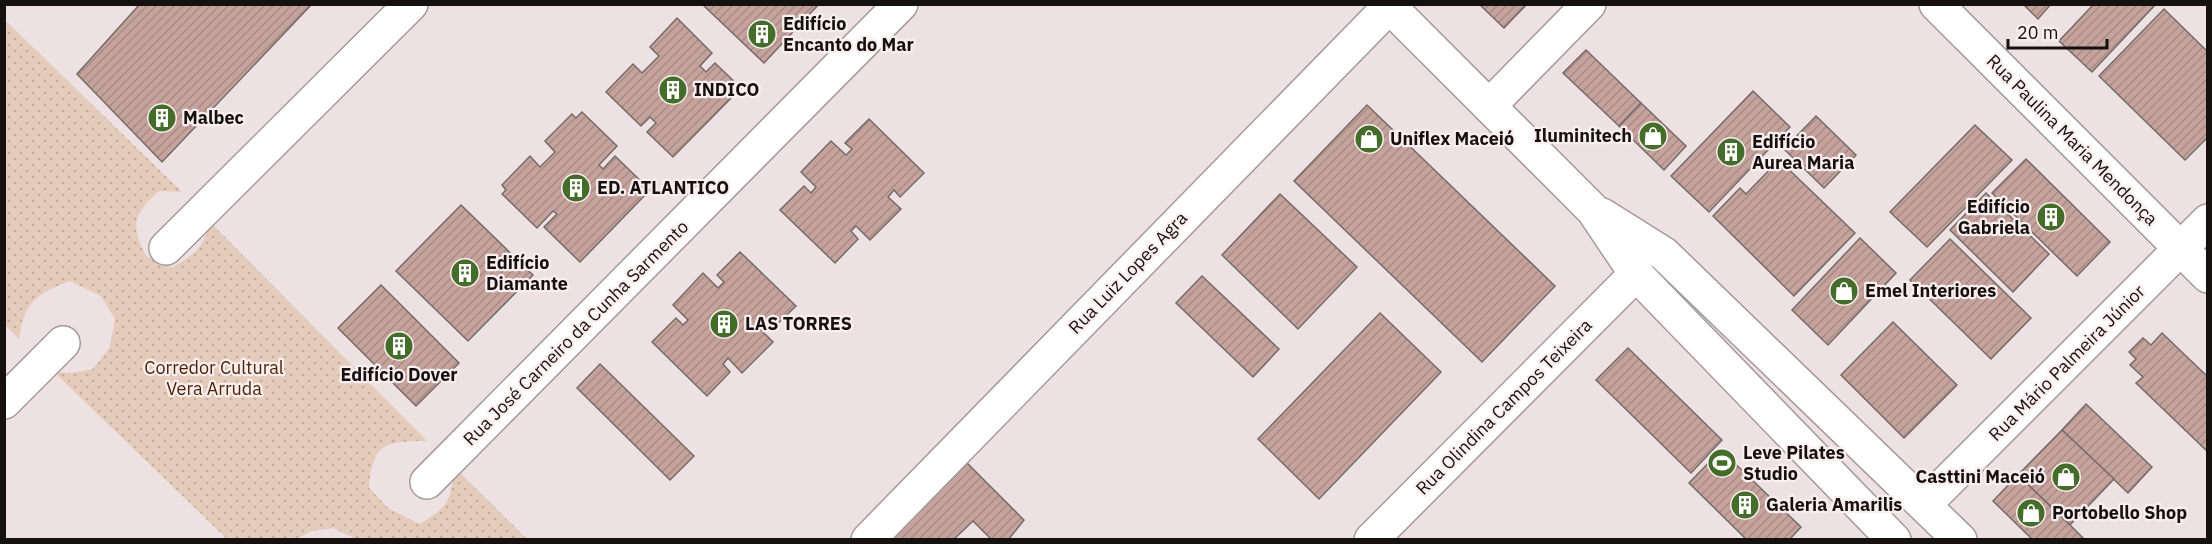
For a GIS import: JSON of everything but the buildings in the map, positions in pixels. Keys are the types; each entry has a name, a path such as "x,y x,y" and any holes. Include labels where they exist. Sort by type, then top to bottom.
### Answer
{"street":[{"path":"166,248 411,4"},
{"name":"Rua José Carneiro da Cunha Sarmento","path":"427,482 902,4"},
{"path":"1489,106 1589,4"},
{"name":"Rua Paulina Maria Mendonça","path":"1936,4 2208,276"},
{"path":"1388,6 1593,210 1636,274 1889,538"},
{"name":"Rua Luiz Lopes Agra","path":"868,540 1388,6"},
{"path":"1593,210 1664,254 1960,540"},
{"name":"Rua Mário Palmeira Júnior","path":"1925,504 2208,221"},
{"name":"Rua Olindina Campos Teixeira","path":"1371,540 1636,274"},
{"path":"4,402 63,343"}],"green space":[{"name":"Corredor Cultural Vera Arruda","path":"4,19 182,192 159,191 139,214 136,228 146,256 171,268 197,250 204,238 209,221 427,441 391,444 378,453 369,488 388,508 419,524 437,513 450,495 453,466 527,539 356,539 333,528 311,531 297,539 227,539 54,372 73,373 93,369 110,347 115,319 101,296 70,281 48,290 28,308 19,339 4,324"}],"place":[{"name":"Edifício Encanto do Mar","path":"762,34"},
{"name":"INDICO","path":"673,90"},
{"name":"Malbec","path":"162,118"},
{"name":"Iluminitech","path":"1653,136"},
{"name":"Uniflex Maceió","path":"1369,139"},
{"name":"Edifício Aurea Maria","path":"1731,152"},
{"name":"ED. ATLANTICO","path":"576,188"},
{"name":"Edifício Gabriela","path":"2051,217"},
{"name":"Edifício Diamante","path":"465,273"},
{"name":"Emel Interiores","path":"1844,291"},
{"name":"LAS TORRES","path":"724,324"},
{"name":"Edifício Dover","path":"399,346"},
{"name":"Leve Pilates Studio","path":"1722,463"},
{"name":"Casttini Maceió","path":"2066,477"},
{"name":"Galeria Amarilis","path":"1745,505"},
{"name":"Portobello Shop","path":"2031,513"}]}
